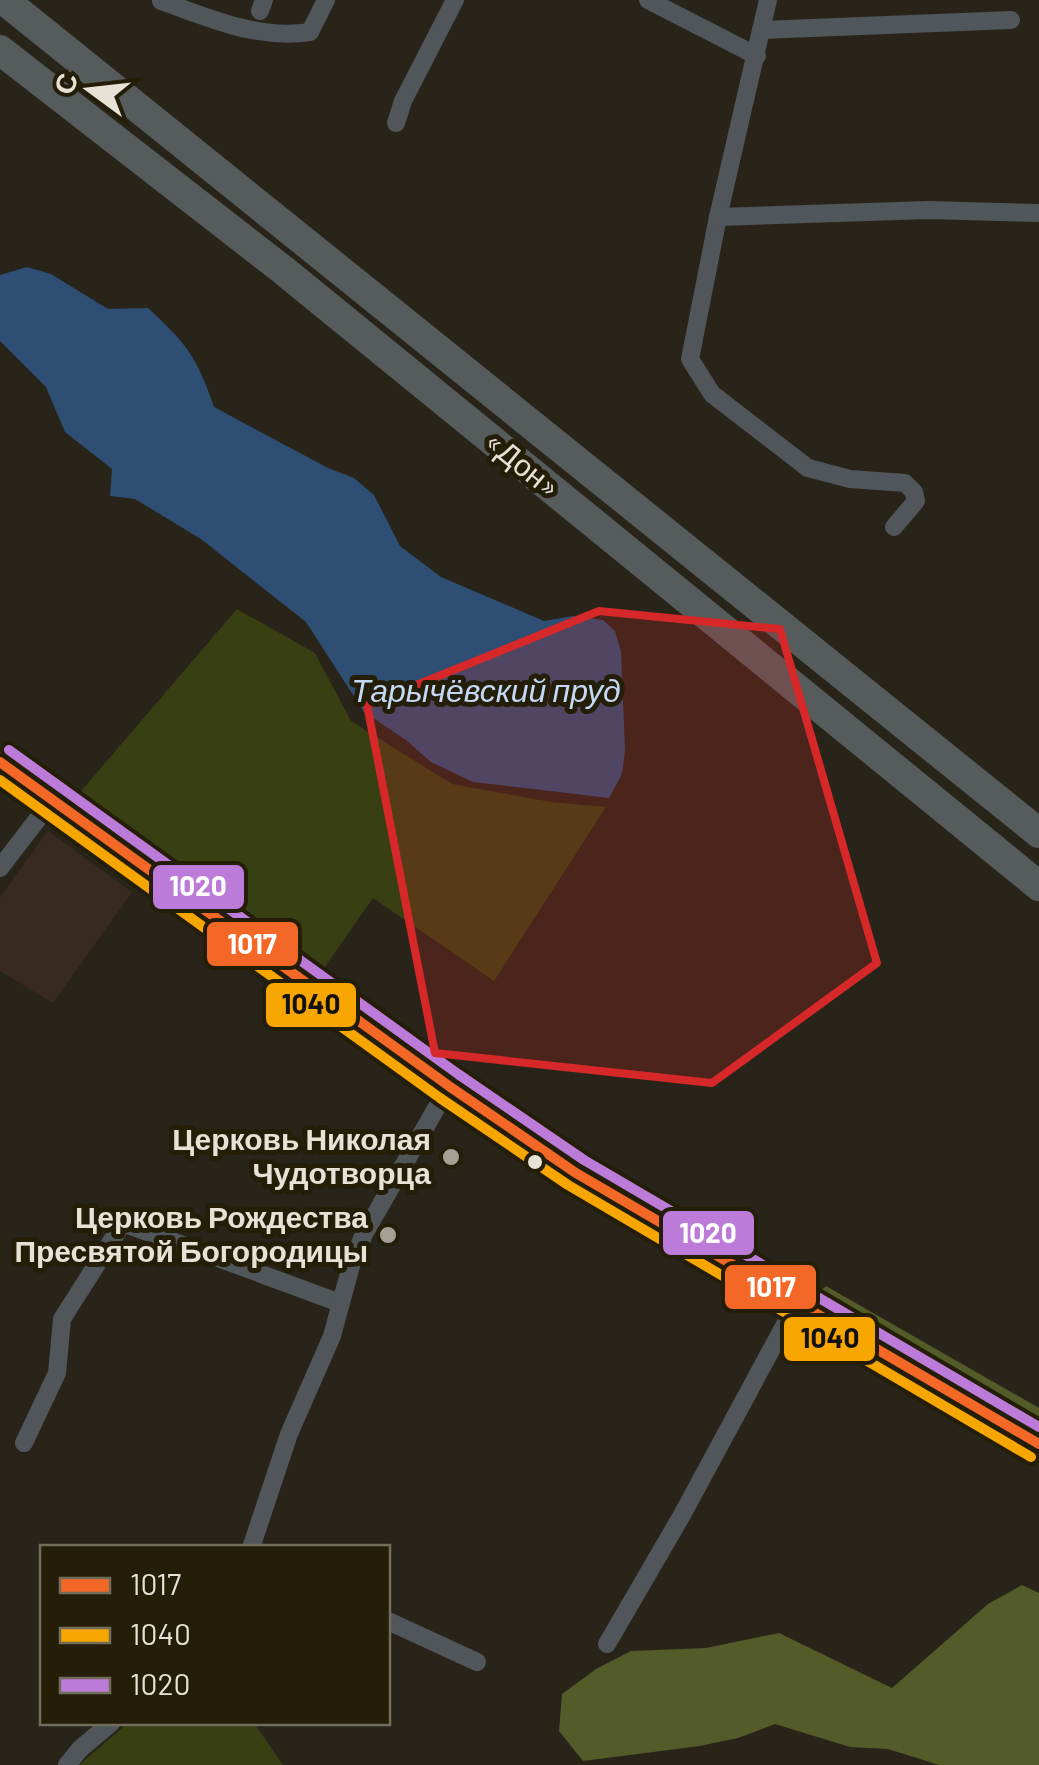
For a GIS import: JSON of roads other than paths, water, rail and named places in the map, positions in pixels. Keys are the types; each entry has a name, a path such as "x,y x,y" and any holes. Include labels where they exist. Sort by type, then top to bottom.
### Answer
{"highway":[{"name":"«Дон»","path":"4,0 1039,833"},
{"name":"«Дон»","path":"0,50 283,270 1039,886"}],"main road":[{"path":"0,762 449,1086 630,1207 1039,1444"}],"street":[{"path":"161,1 244,30 281,36 310,32 326,0"},
{"path":"396,123 455,0"},
{"path":"648,0 757,56"},
{"path":"768,0 690,360 712,394 808,468 850,479 905,483 916,501 894,527"},
{"path":"761,30 1011,20"},
{"path":"718,217 928,210 1039,213"},
{"path":"0,868 52,800"},
{"path":"252,1545 289,1434 332,1336 364,1234 449,1086"},
{"path":"24,1443 58,1372 62,1319 124,1223 340,1303"},
{"path":"607,1644 796,1304"},
{"path":"390,1622 477,1662"},
{"path":"67,1765 108,1725"}],"water":[{"name":"Тарычёвский пруд","path":"27,267 51,274 108,309 148,308 189,352 214,407 354,478 374,495 400,546 441,577 544,621 573,616 603,620 615,631 621,652 625,750 622,774 609,798 473,782 431,762 364,712 306,622 201,539 135,499 110,496 112,469 65,432 46,387 0,341 0,275"}],"place":[{"name":"Церковь Николая Чудотворца","path":"451,1157"},
{"name":"Церковь Рождества Пресвятой Богородицы","path":"388,1235"}]}
